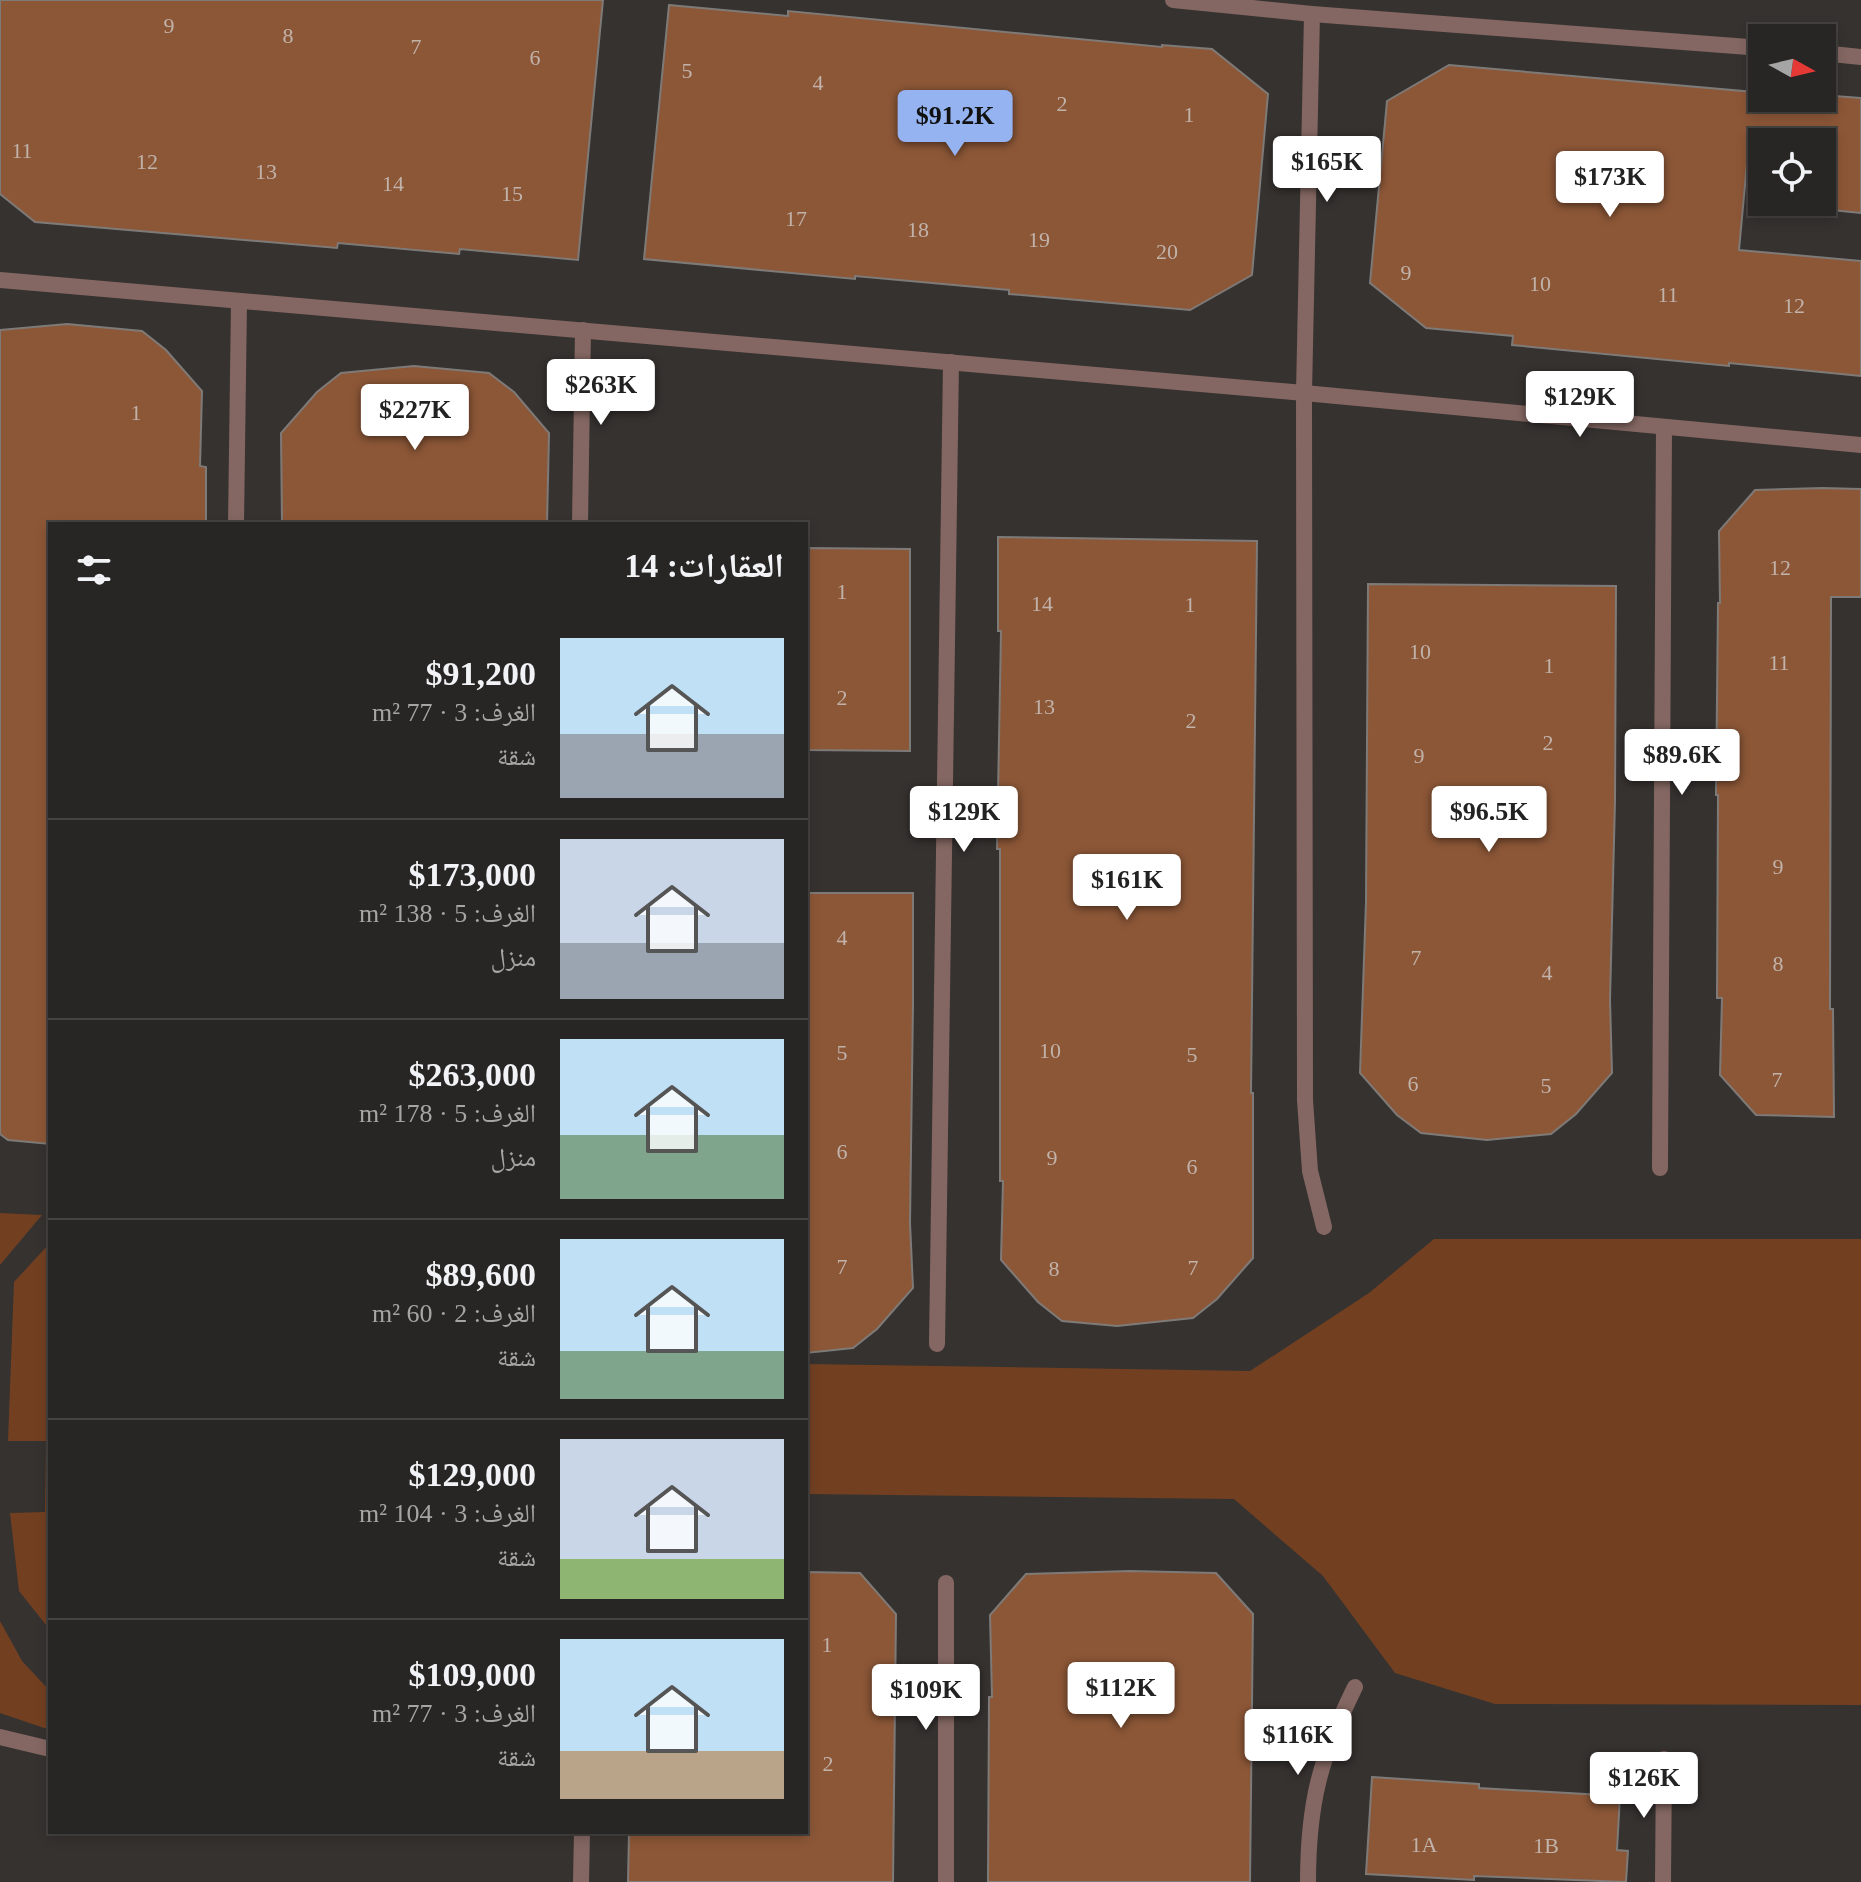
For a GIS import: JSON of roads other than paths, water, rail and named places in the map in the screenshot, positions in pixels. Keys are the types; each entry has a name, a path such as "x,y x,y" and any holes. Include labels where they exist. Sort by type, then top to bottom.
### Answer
{"street":[{"path":"1173,0 1312,14 1748,47"},
{"path":"1312,14 1304,393 1305,1100 1310,1171 1324,1227"},
{"path":"1836,54 1861,57"},
{"path":"0,280 1304,393 1861,445"},
{"path":"236,522 239,301"},
{"path":"580,522 583,330"},
{"path":"937,1344 951,362"},
{"path":"1660,1168 1664,427"},
{"path":"946,1583 946,1882"},
{"path":"1308,1882 1308,1840 1316,1787 1331,1736 1355,1687"},
{"path":"0,1737 48,1749"},
{"path":"1663,1882 1664,1759"},
{"path":"581,1882 582,1834"}]}
